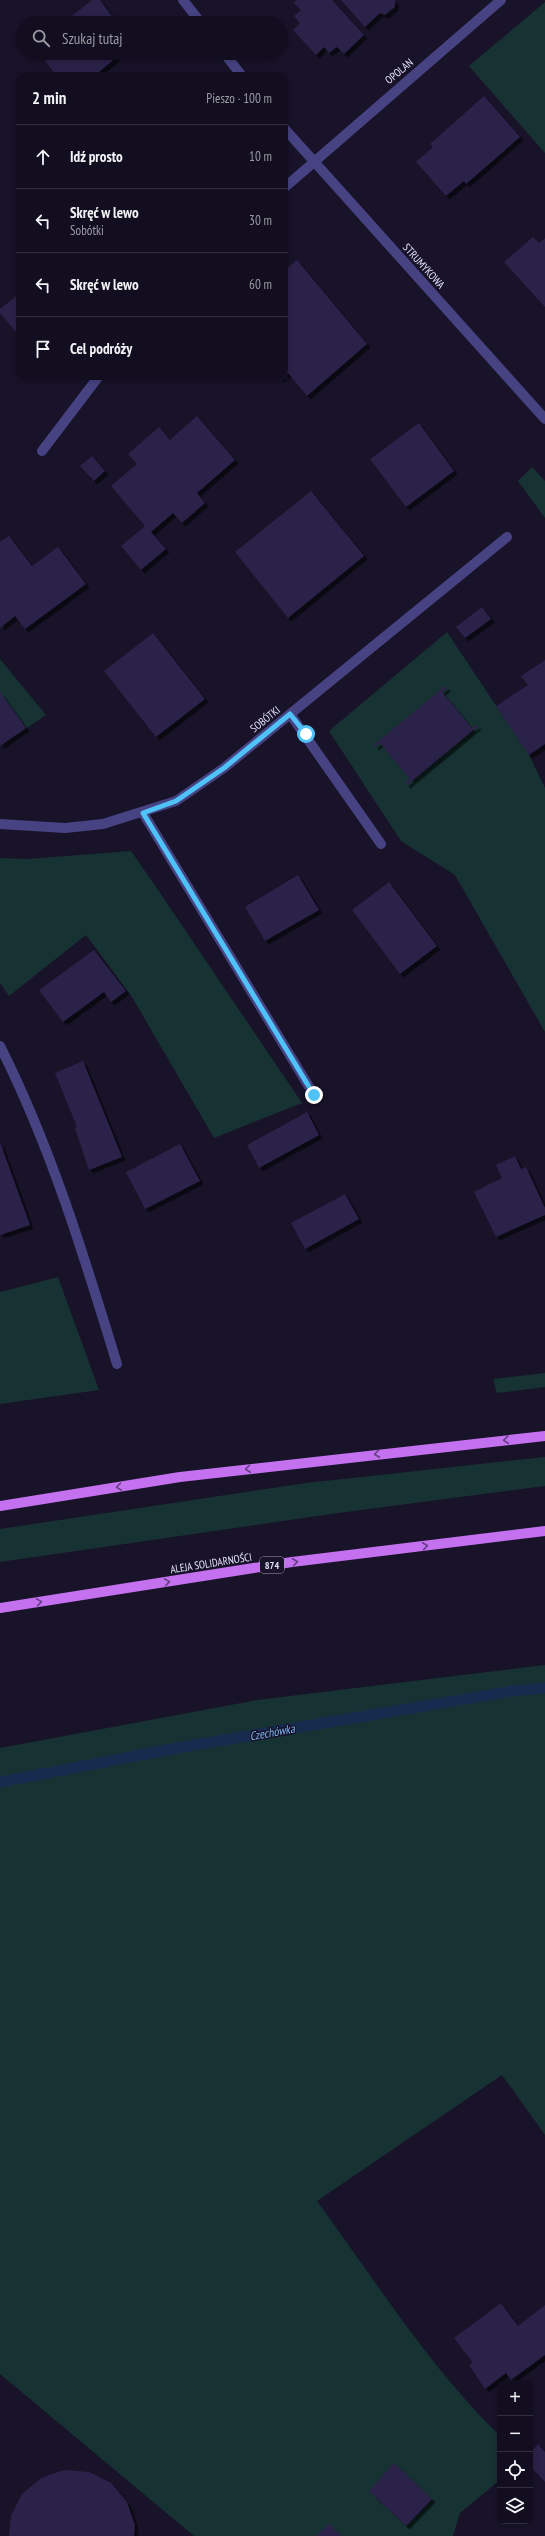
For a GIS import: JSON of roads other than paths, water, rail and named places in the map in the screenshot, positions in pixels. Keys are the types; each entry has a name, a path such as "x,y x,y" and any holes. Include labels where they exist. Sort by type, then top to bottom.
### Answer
{"main road":[{"path":"0,1506 180,1477 545,1436"},
{"name":"ALEJA SOLIDARNOŚCI","path":"0,1608 292,1562 545,1532"}],"street":[{"path":"183,0 196,16"},
{"name":"OPOLAN","path":"288,184 312,161 501,0"},
{"path":"229,60 239,72"},
{"name":"STRUMYKOWA","path":"288,133 545,419"},
{"path":"42,451 96,380"},
{"name":"SOBÓTKI","path":"0,824 65,828 103,824 143,813 182,797 224,768 507,537"},
{"path":"290,714 381,844"},
{"path":"143,813 314,1095"},
{"path":"0,1046 15,1076 76,1231 117,1364"}],"waterway":[{"name":"Czechówka","path":"0,1782 177,1748 513,1691 545,1688"}]}
